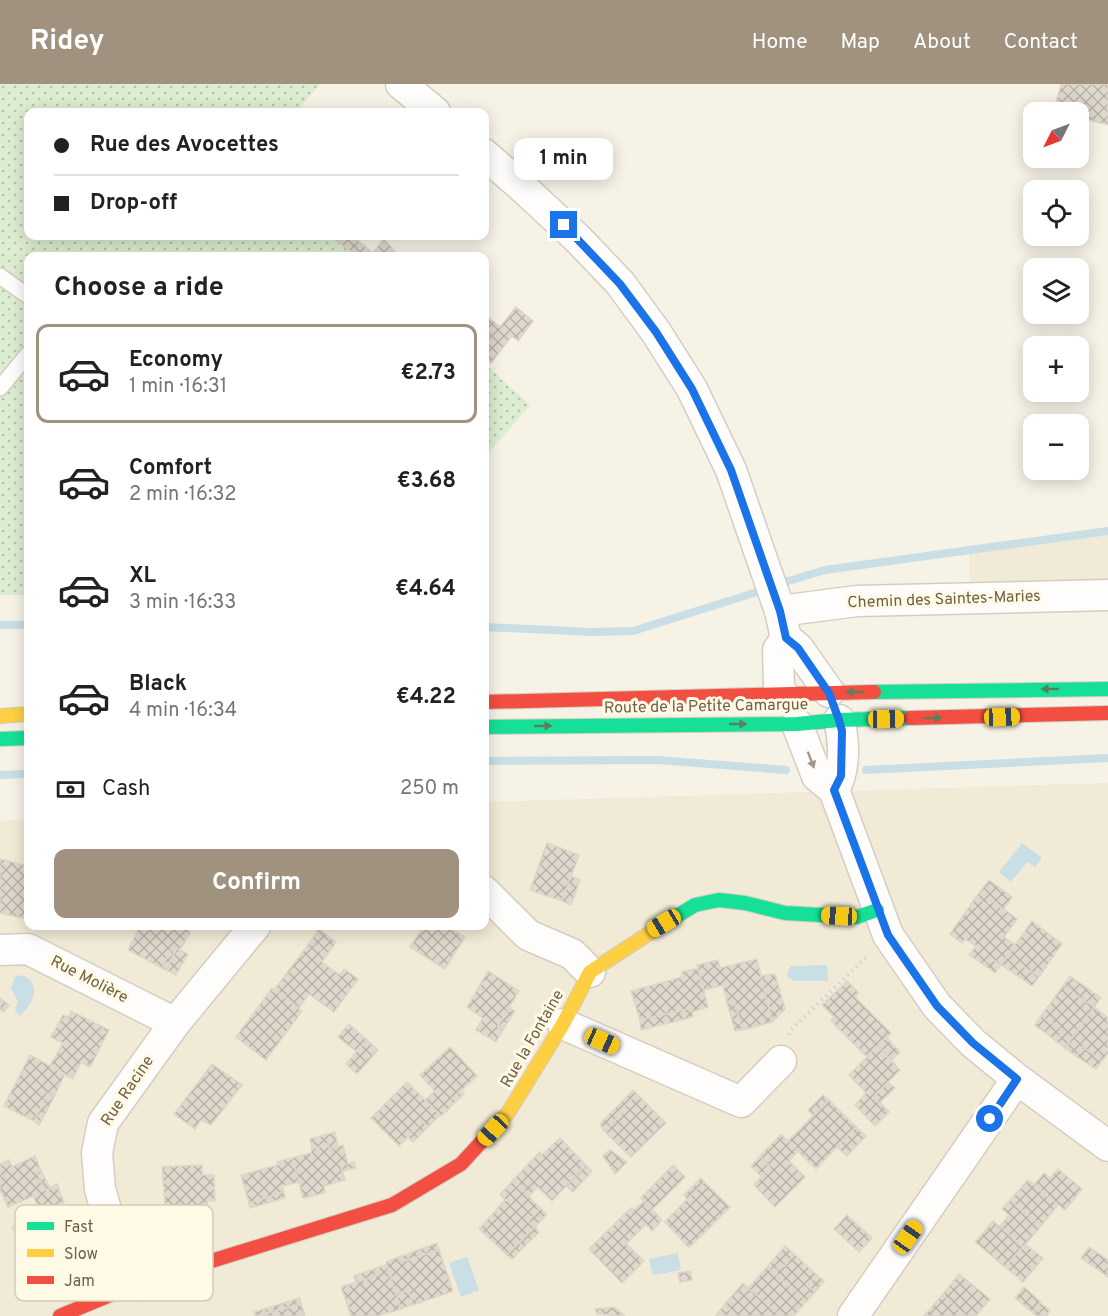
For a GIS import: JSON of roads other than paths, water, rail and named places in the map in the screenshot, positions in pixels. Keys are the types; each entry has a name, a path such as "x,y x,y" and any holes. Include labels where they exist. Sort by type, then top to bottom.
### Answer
{"main road":[{"name":"Route de la Petite Camargue","path":"489,727 1108,689"},
{"name":"Route de la Petite Camargue","path":"489,702 790,710 834,706 1108,713"},
{"path":"0,716 24,714"},
{"path":"0,739 24,738"},
{"name":"Rue la Fontaine","path":"213,1261 392,1205 461,1164 508,1113 563,1024 590,972 695,904 719,900 745,903 784,913 857,917 883,922"},
{"name":"Rue la Fontaine","path":"60,1316 96,1301"}],"street":[{"path":"401,84 430,108"},
{"path":"489,158 578,239 620,284 656,332 692,389 731,470 783,625 834,706 842,731 841,776 834,790"},
{"name":"Chemin des Saintes-Maries","path":"783,625 857,601 1108,595"},
{"path":"783,625 778,650 779,687 817,776 834,790 883,922 937,1006 973,1043 1017,1079 1108,1146"},
{"path":"489,896 528,935 572,954 590,972"},
{"name":"Rue Racine","path":"104,1205 100,1190 98,1153 103,1123 175,1023 252,930"},
{"name":"Rue Molière","path":"0,950 28,949 175,1023"},
{"path":"563,1024 741,1102 781,1061"},
{"path":"853,1316 1017,1079"}],"lane":[{"path":"0,276 24,293"},
{"path":"0,388 24,359"}],"water":[{"path":"1022,843 1042,858 1035,867 1027,862 1011,882 999,872"},
{"path":"827,965 828,981 792,981 787,974 791,966"},
{"path":"22,975 32,984 34,994 29,1006 20,1016 15,1010 18,1002 11,988 15,977"},
{"path":"678,1253 681,1270 653,1275 649,1259"},
{"path":"467,1257 479,1290 461,1297 449,1263"}],"waterway":[{"path":"785,582 825,570 1108,531"},
{"path":"489,627 592,632 633,631 754,593"},
{"path":"0,625 24,625"},
{"path":"866,770 1108,758"},
{"path":"489,761 658,760 786,770"},
{"path":"0,775 24,774"}]}
